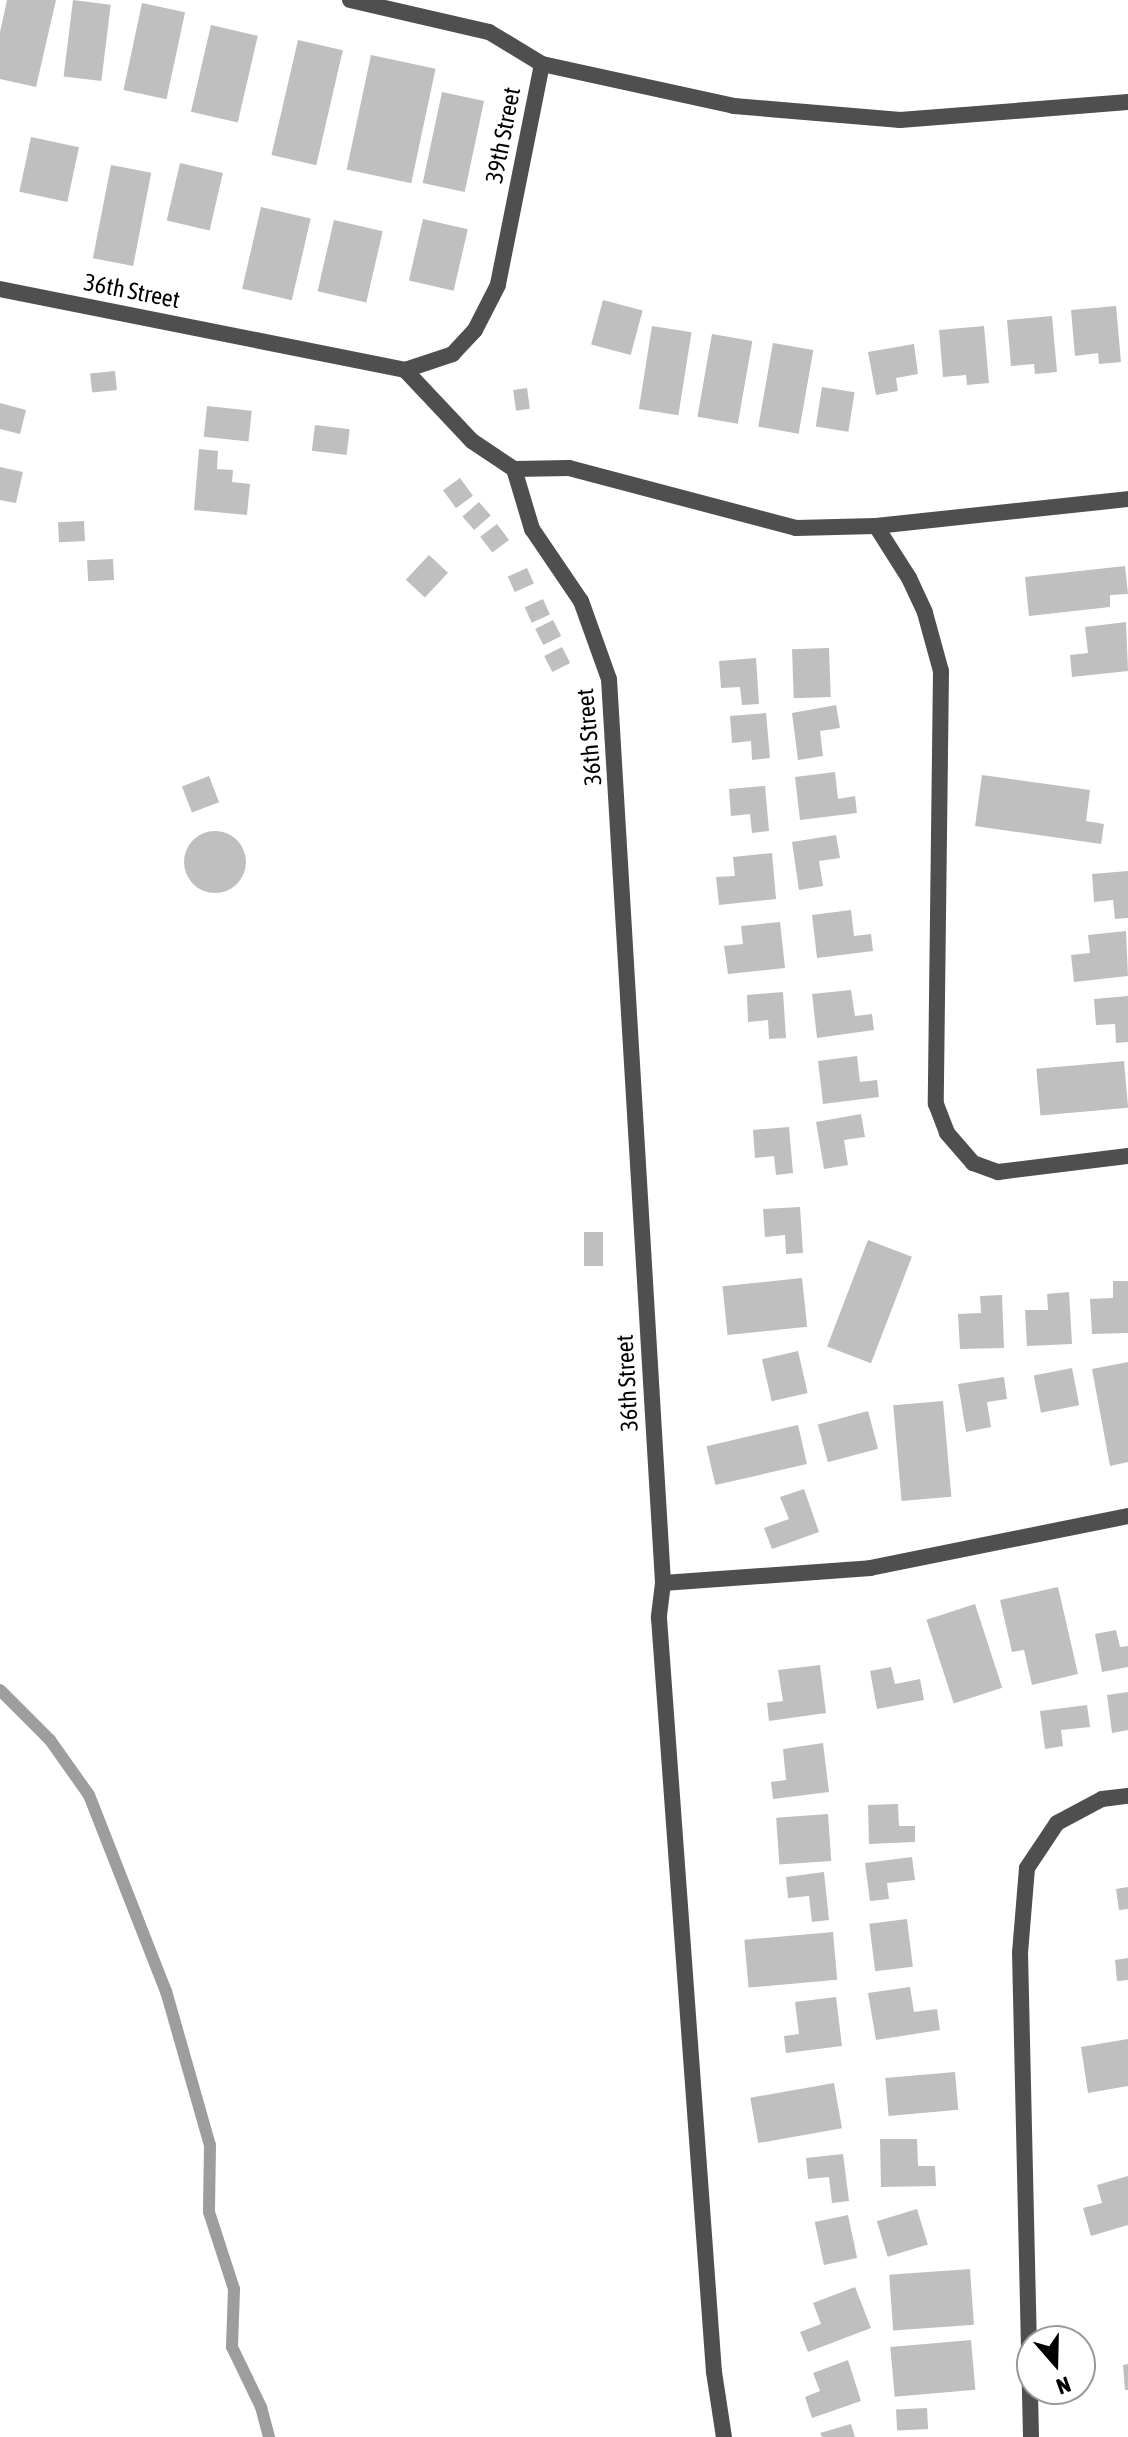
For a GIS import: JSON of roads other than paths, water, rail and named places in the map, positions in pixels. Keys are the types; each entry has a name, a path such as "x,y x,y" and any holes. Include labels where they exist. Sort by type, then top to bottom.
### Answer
{"street":[{"name":"39th Street","path":"350,0 489,32 542,64 498,285 475,330 453,354 405,370"},
{"path":"542,64 734,106 900,120 1128,102"},
{"name":"36th Street","path":"0,289 405,370"},
{"path":"405,370 472,441 514,469 569,468 796,528 876,526 1128,499"},
{"name":"36th Street","path":"514,469 532,529 581,601 609,679 663,1583 659,1618 714,2372 724,2437"},
{"path":"876,526 909,578 925,613 941,671 936,1104 947,1133 973,1163 998,1172 1128,1156"},
{"path":"663,1583 870,1568 1128,1516"},
{"path":"1031,2437 1020,1953 1027,1868 1057,1823 1102,1799 1128,1796"}],"waterway":[{"path":"0,1690 50,1740 89,1795 166,1991 210,2145 209,2212 234,2289 232,2347 261,2407 269,2437"}]}
